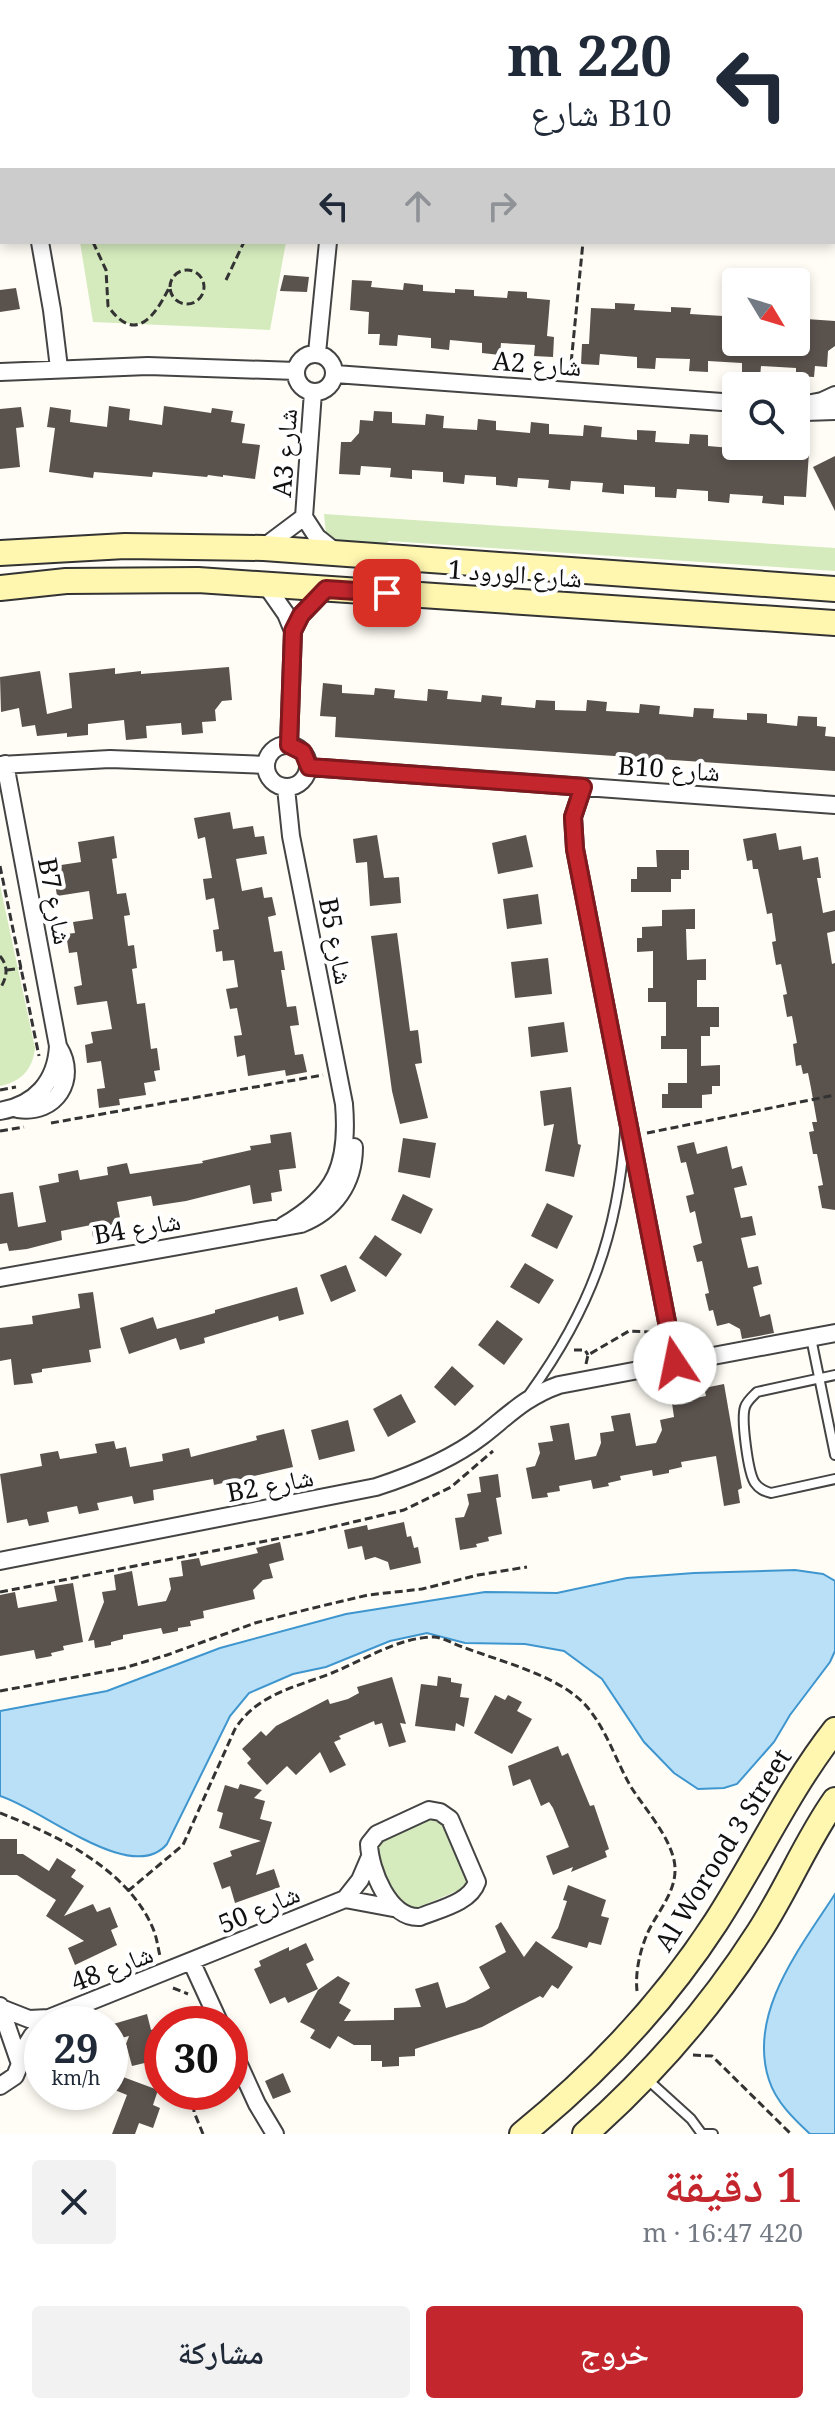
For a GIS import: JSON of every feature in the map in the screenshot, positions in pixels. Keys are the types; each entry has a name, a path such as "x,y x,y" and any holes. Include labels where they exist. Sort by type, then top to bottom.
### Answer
{"street":[{"path":"40,244 59,368"},
{"path":"317,353 328,244"},
{"path":"317,353 331,360 335,374 328,388 313,392 300,385 296,371 303,357 317,353"},
{"path":"0,372 148,366 296,371"},
{"name":"A2 شارع","path":"335,374 722,402"},
{"name":"A3 شارع","path":"313,392 304,517 317,537 336,552"},
{"path":"810,405 835,395"},
{"path":"810,411 835,411"},
{"name":"A3 شارع","path":"264,548 304,517"},
{"name":"شارع الورود 1","path":"0,553 125,546 264,548 835,589"},
{"name":"شارع الورود 1","path":"0,588 66,581 140,579 265,584 835,623"},
{"path":"265,584 277,598 293,631"},
{"path":"289,745 293,631 301,615 326,589"},
{"path":"289,745 303,752 309,767 302,782 286,788 271,780 266,765 273,750 289,745"},
{"path":"2,764 136,759 266,765"},
{"name":"B7 شارع","path":"2,764 58,1046 67,1069 61,1093 41,1109 8,1110"},
{"name":"B10 شارع","path":"309,767 835,805"},
{"path":"583,787 575,809 572,833 675,1363"},
{"name":"B5 شارع","path":"286,788 291,836 344,1104"},
{"name":"B4 شارع","path":"0,1278 301,1224 317,1218 342,1193 354,1158 354,1140 344,1104"},
{"name":"B2 شارع","path":"0,1561 376,1487 431,1466 457,1452 526,1399 559,1385 835,1333"},
{"name":"Al Worood 3 Street","path":"522,2134 580,2083 646,2013 714,1926 797,1784 835,1730"},
{"path":"585,2134 675,2045 733,1971 784,1891 833,1802 797,1784"},
{"path":"429,1810 440,1812 450,1819 477,1877 474,1890 465,1898 420,1917 406,1916 393,1908 345,1899 360,1880 369,1859 369,1844 377,1834 429,1810"},
{"path":"769,1830 806,1850"},
{"path":"369,1859 393,1908"},
{"name":"شارع 50","path":"192,1963 345,1899"},
{"path":"192,1963 212,2006"},
{"name":"شارع 48","path":"84,2006 192,1963"},
{"name":"شارع 48","path":"1,2007 24,2018"},
{"name":"شارع 48","path":"1,2007 19,2057"},
{"path":"0,2086 15,2076 24,2049"},
{"path":"248,2084 275,2134"}],"lane":[{"name":"B2 شارع","path":"526,1399 572,1327 604,1256 621,1174 626,1115"},
{"path":"811,1338 835,1455"},
{"path":"835,1375 757,1392 748,1400 743,1420 753,1479 763,1491 771,1493 835,1479"},
{"path":"644,2076 703,2134 713,2134"}],"path":[{"path":"94,244 106,270 108,306 121,320 131,324 142,323 154,316 175,274 190,270 202,278 204,286 203,294 191,304 176,301 169,288"},
{"path":"226,280 243,244"},
{"path":"568,390 583,244"},
{"path":"0,866 39,1060"},
{"path":"0,956 7,970 0,989"},
{"path":"7,970 22,968"},
{"path":"44,1124 337,1073"},
{"path":"0,1090 19,1086"},
{"path":"630,1136 835,1095"},
{"path":"0,1131 29,1127"},
{"path":"588,1355 629,1331 668,1332"},
{"path":"569,1355 579,1348 588,1355"},
{"path":"579,1368 588,1361 588,1355"},
{"path":"0,1691 124,1668 255,1623 353,1599 422,1589 527,1567"},
{"path":"128,1891 183,1845 235,1729 244,1715 258,1703 376,1653 423,1639 445,1640 512,1664 577,1698 591,1711 661,1834 674,1861 673,1884 664,1907 648,1932 637,1967 637,1989 646,2013"},
{"path":"0,1813 80,1851 128,1891 155,1932 161,1975 166,1986 184,1991 193,1999"},
{"path":"675,2045 692,2054 712,2056 791,2134"},
{"path":"194,2110 203,2134"}],"green space":[{"path":"80,244 286,244 270,330 93,322"},
{"path":"324,514 835,548 835,571 389,541 384,545 344,543 326,535"},
{"path":"0,885 35,1048 32,1062 25,1073 0,1086"},
{"path":"428,1819 446,1826 468,1880 459,1890 410,1911 397,1903 376,1858 377,1850 384,1840"}],"water":[{"path":"795,1570 823,1574 835,1581 835,1651 774,1742 737,1784 724,1788 698,1789 674,1773 644,1742 602,1679 564,1651 525,1644 465,1643 427,1633 390,1641 326,1667 293,1674 249,1693 230,1716 167,1844 152,1855 132,1856 110,1851 0,1796 0,1711 107,1691 220,1648 346,1614 485,1592 557,1593 627,1578"},
{"path":"835,1894 835,2134 810,2134 786,2110 772,2088 764,2055 765,2030 771,2006 793,1958"}],"building":[{"path":"284,275 309,277 307,292 280,291"},
{"path":"352,280 372,281 371,287 403,290 404,283 423,285 423,291 455,293 455,289 474,290 474,296 507,298 508,291 527,292 527,298 550,300 547,336 554,337 553,357 534,356 535,345 501,343 500,355 482,353 482,343 450,340 449,350 431,348 431,338 398,335 397,346 379,345 380,334 368,334 369,312 350,310"},
{"path":"16,288 20,309 0,312 0,290"},
{"path":"615,303 635,304 634,310 671,312 671,307 691,308 690,314 722,316 722,356 810,356 810,319 835,321 835,346 828,351 827,367 815,366 814,377 810,377 810,372 796,372 796,368 761,366 760,372 742,372 742,363 708,361 708,372 689,371 690,359 656,358 655,369 637,368 637,357 600,354 599,365 581,364 582,344 589,344 591,308 615,309"},
{"path":"109,406 130,409 129,420 162,425 164,406 211,413 212,408 233,411 231,422 245,424 242,443 260,445 255,479 153,472 152,477 94,472 93,478 49,472 55,428 47,427 50,407 71,410 70,422 107,427"},
{"path":"21,407 24,427 16,428 20,467 0,469 0,409"},
{"path":"374,411 392,412 392,423 425,425 426,414 444,416 443,428 477,430 478,419 496,421 496,430 530,433 531,422 549,424 549,434 583,436 584,425 602,427 601,437 637,440 637,430 656,431 655,442 689,444 690,434 708,435 708,446 722,447 722,460 808,460 806,497 784,496 784,505 762,503 763,496 730,494 729,503 708,501 708,491 677,489 676,498 655,497 655,487 624,485 624,494 602,492 603,483 571,481 570,490 548,488 549,480 518,478 517,487 496,485 496,477 465,475 464,484 443,482 443,472 412,470 412,479 390,477 391,468 361,466 360,475 339,474 341,442 351,442 359,433 360,420 373,421"},
{"path":"835,456 835,511 813,467"},
{"path":"229,667 232,700 222,701 215,710 216,721 202,722 203,733 182,735 181,723 146,726 147,738 126,740 124,720 88,724 88,735 67,737 67,733 37,736 35,725 22,727 19,708 1,712 0,677 40,671 47,714 72,708 69,673 115,668 115,674 141,671 141,674"},
{"path":"323,683 342,685 342,693 374,695 375,688 395,690 394,698 427,701 428,689 448,691 447,699 481,702 482,695 502,697 501,705 535,708 536,700 555,701 555,710 586,711 587,700 607,702 606,711 639,713 640,704 660,706 659,714 693,717 694,708 714,709 713,718 747,720 747,713 767,714 767,723 797,726 798,716 817,717 817,726 826,727 825,736 835,737 835,771 335,737 336,717 320,716"},
{"path":"230,812 233,829 253,826 255,837 264,836 267,854 236,859 242,891 262,887 264,898 272,897 276,915 268,917 274,952 282,951 285,970 281,970 287,1007 296,1006 299,1025 290,1026 295,1055 303,1054 307,1072 286,1076 285,1070 248,1076 245,1055 237,1057 234,1036 242,1035 237,1008 230,1009 226,989 238,987 234,960 223,961 222,951 216,952 213,930 219,929 214,898 206,900 203,879 212,878 205,837 198,839 194,818"},
{"path":"776,833 779,850 801,846 803,860 818,857 821,878 817,878 823,913 835,910 835,931 827,933 832,964 835,963 835,1210 822,1208 818,1186 823,1185 809,1132 814,1131 812,1122 817,1122 808,1073 803,1074 801,1065 796,1066 793,1044 797,1043 792,1016 787,1017 783,995 787,994 781,964 776,965 772,913 767,914 758,869 753,869 752,860 747,861 743,839"},
{"path":"377,835 384,878 399,877 401,903 370,906 367,862 356,863 353,839"},
{"path":"526,835 533,867 498,874 492,843"},
{"path":"114,836 117,858 112,859 117,894 126,893 130,915 124,916 128,946 134,945 137,968 132,969 137,1004 145,1003 151,1049 157,1048 160,1070 154,1071 156,1081 144,1083 146,1095 119,1099 120,1105 99,1108 97,1089 105,1088 101,1061 87,1063 85,1045 93,1043 91,1032 112,1029 107,1001 77,1005 74,987 82,985 77,952 69,953 66,934 75,933 73,922 93,919 89,891 57,896 54,877 62,876 61,865 81,862 78,842"},
{"path":"656,850 689,850 689,870 681,870 681,879 671,879 671,892 631,892 631,879 637,879 637,867 657,867"},
{"path":"538,894 542,924 507,929 503,899"},
{"path":"695,909 695,929 686,929 687,960 706,959 706,980 697,980 697,1007 719,1007 719,1027 710,1027 710,1036 701,1036 701,1066 720,1065 720,1086 712,1086 712,1094 702,1095 702,1108 662,1108 662,1094 668,1094 668,1083 687,1083 687,1049 661,1049 661,1036 666,1036 666,1002 648,1002 648,988 653,988 653,951 637,952 637,938 642,938 642,927 662,926 662,910"},
{"path":"397,933 410,1031 418,1030 422,1063 415,1064 428,1118 400,1124 392,1091 371,936"},
{"path":"548,958 552,994 515,998 511,962"},
{"path":"564,1022 568,1052 531,1057 528,1027"},
{"path":"571,1087 578,1144 581,1145 574,1177 545,1171 554,1124 544,1126 540,1091"},
{"path":"291,1132 296,1168 279,1170 282,1191 271,1193 272,1201 253,1204 250,1185 153,1206 151,1196 117,1202 121,1223 110,1225 112,1233 93,1237 91,1225 61,1231 62,1240 27,1249 9,1251 7,1243 0,1244 0,1194 13,1192 18,1227 46,1222 39,1186 59,1182 58,1174 78,1170 80,1180 108,1175 107,1167 127,1163 130,1174 203,1163 251,1150 250,1146 271,1143 270,1135"},
{"path":"403,1138 436,1143 430,1178 398,1172"},
{"path":"694,1142 697,1154 727,1146 732,1169 742,1166 747,1185 734,1188 741,1218 752,1216 756,1235 741,1238 748,1268 758,1266 762,1284 753,1287 760,1317 770,1314 774,1333 742,1339 740,1329 729,1323 717,1326 713,1310 709,1311 705,1294 709,1293 702,1261 697,1262 693,1246 702,1243 695,1211 690,1213 686,1196 694,1194 686,1162 681,1163 677,1146"},
{"path":"403,1194 433,1209 421,1234 391,1220"},
{"path":"547,1203 573,1216 557,1249 531,1236"},
{"path":"375,1235 402,1254 386,1277 359,1258"},
{"path":"525,1263 554,1280 539,1304 510,1287"},
{"path":"346,1265 356,1291 331,1302 320,1275"},
{"path":"297,1287 304,1314 279,1321 278,1316 204,1338 205,1343 180,1350 176,1338 129,1354 120,1328 153,1317 157,1329"},
{"path":"93,1292 101,1348 89,1350 91,1362 42,1369 42,1372 31,1374 33,1383 14,1385 11,1359 0,1361 0,1328 33,1324 32,1316 80,1308 78,1294"},
{"path":"497,1320 523,1339 504,1365 478,1345"},
{"path":"452,1366 474,1386 455,1406 434,1387"},
{"path":"724,1384 742,1488 738,1490 740,1503 724,1506 716,1456 681,1462 682,1467 669,1470 669,1473 653,1476 652,1470 620,1476 621,1480 608,1483 609,1486 593,1489 591,1480 559,1486 560,1491 547,1493 548,1497 532,1499 526,1468 535,1466 540,1453 538,1443 553,1441 550,1426 569,1423 575,1460 596,1456 601,1443 600,1433 614,1431 611,1416 630,1413 636,1446 656,1443 662,1430 660,1420 674,1417 672,1403 706,1396 704,1388"},
{"path":"401,1394 416,1422 388,1437 373,1409"},
{"path":"348,1420 355,1451 319,1460 311,1430"},
{"path":"284,1429 293,1467 214,1485 213,1479 153,1490 154,1500 134,1504 132,1496 97,1503 99,1510 79,1514 77,1506 47,1512 49,1522 29,1526 27,1519 7,1523 0,1474 42,1466 40,1454 58,1451 60,1459 97,1453 95,1444 114,1441 116,1449 126,1447 130,1467 163,1461 162,1454 189,1448 191,1457 257,1440 256,1436"},
{"path":"498,1474 501,1497 496,1498 502,1534 488,1537 489,1541 476,1544 477,1547 460,1550 455,1518 464,1517 469,1504 467,1494 481,1492 479,1477"},
{"path":"404,1522 407,1537 411,1536 414,1548 418,1547 421,1563 390,1570 388,1562 375,1557 365,1560 362,1546 348,1549 344,1530 367,1525 368,1530"},
{"path":"280,1542 284,1560 269,1564 273,1578 263,1580 253,1590 255,1599 203,1611 204,1618 190,1621 191,1626 178,1628 178,1631 163,1634 161,1628 123,1635 123,1639 111,1642 111,1645 95,1648 94,1640 88,1641 104,1602 102,1592 116,1590 114,1575 132,1571 138,1606 166,1601 171,1589 169,1578 183,1576 181,1561 199,1558 201,1566 258,1553 256,1548"},
{"path":"73,1583 83,1642 63,1646 64,1650 51,1653 52,1656 36,1659 34,1650 0,1656 0,1595 15,1592 18,1608 57,1601 54,1586"},
{"path":"438,1676 462,1684 460,1697 469,1698 464,1727 456,1723 455,1731 415,1726 421,1684 437,1686"},
{"path":"392,1677 406,1724 400,1723 406,1742 389,1747 382,1723 375,1725 374,1721 339,1736 341,1739 334,1742 346,1765 330,1773 320,1752 296,1775 287,1766 267,1785 247,1763 251,1759 242,1749 261,1731 266,1736 276,1726 328,1699 330,1704 348,1699 359,1693 357,1687"},
{"path":"495,1695 505,1700 508,1695 522,1702 517,1711 532,1719 512,1754 474,1733"},
{"path":"558,1746 562,1756 568,1753 590,1806 594,1805 609,1849 605,1851 607,1857 571,1872 573,1867 553,1875 546,1856 569,1847 553,1808 549,1802 541,1806 530,1779 513,1786 508,1766"},
{"path":"240,1784 262,1790 254,1798 265,1801 260,1819 272,1822 256,1875 274,1869 280,1887 235,1903 230,1886 222,1889 213,1863 232,1856 230,1851 261,1841 219,1828 223,1813 217,1811 225,1785 238,1789"},
{"path":"0,1839 17,1839 17,1854 23,1854 49,1871 57,1858 76,1870 71,1877 84,1886 64,1916 93,1904 97,1912 110,1907 118,1927 111,1930 117,1945 75,1965 68,1948 84,1941 46,1916 56,1900 17,1875 0,1875"},
{"path":"568,1885 606,1900 601,1916 609,1918 601,1945 589,1942 587,1948 551,1938 558,1928 567,1901 563,1900"},
{"path":"501,1922 524,1957 536,1941 573,1967 558,1989 552,1985 543,1998 540,1996 482,2027 415,2049 415,2056 399,2057 399,2066 382,2067 382,2061 371,2061 371,2045 354,2045 338,2036 330,2049 310,2038 315,2030 300,2022 318,1990 338,1976 350,1983 339,2003 351,2010 344,2021 394,2020 394,2008 421,2007 415,1989 438,1982 446,2008 465,2002 490,1988 479,1967 506,1952 495,1926"},
{"path":"306,1943 314,1960 306,1964 318,1989 288,2003 285,1997 270,2004 254,1969 261,1966 259,1961"},
{"path":"144,2015 144,2063 132,2066 128,2051 128,2020"},
{"path":"283,2073 291,2092 273,2099 265,2081"},
{"path":"128,2079 144,2085 144,2110 159,2110 153,2128 139,2123 135,2134 112,2134 121,2110 128,2110"}],"route":[{"path":"387,593 326,589 301,615 293,631 289,745 303,752 309,767 583,787 576,801 572,833 675,1363"}]}
